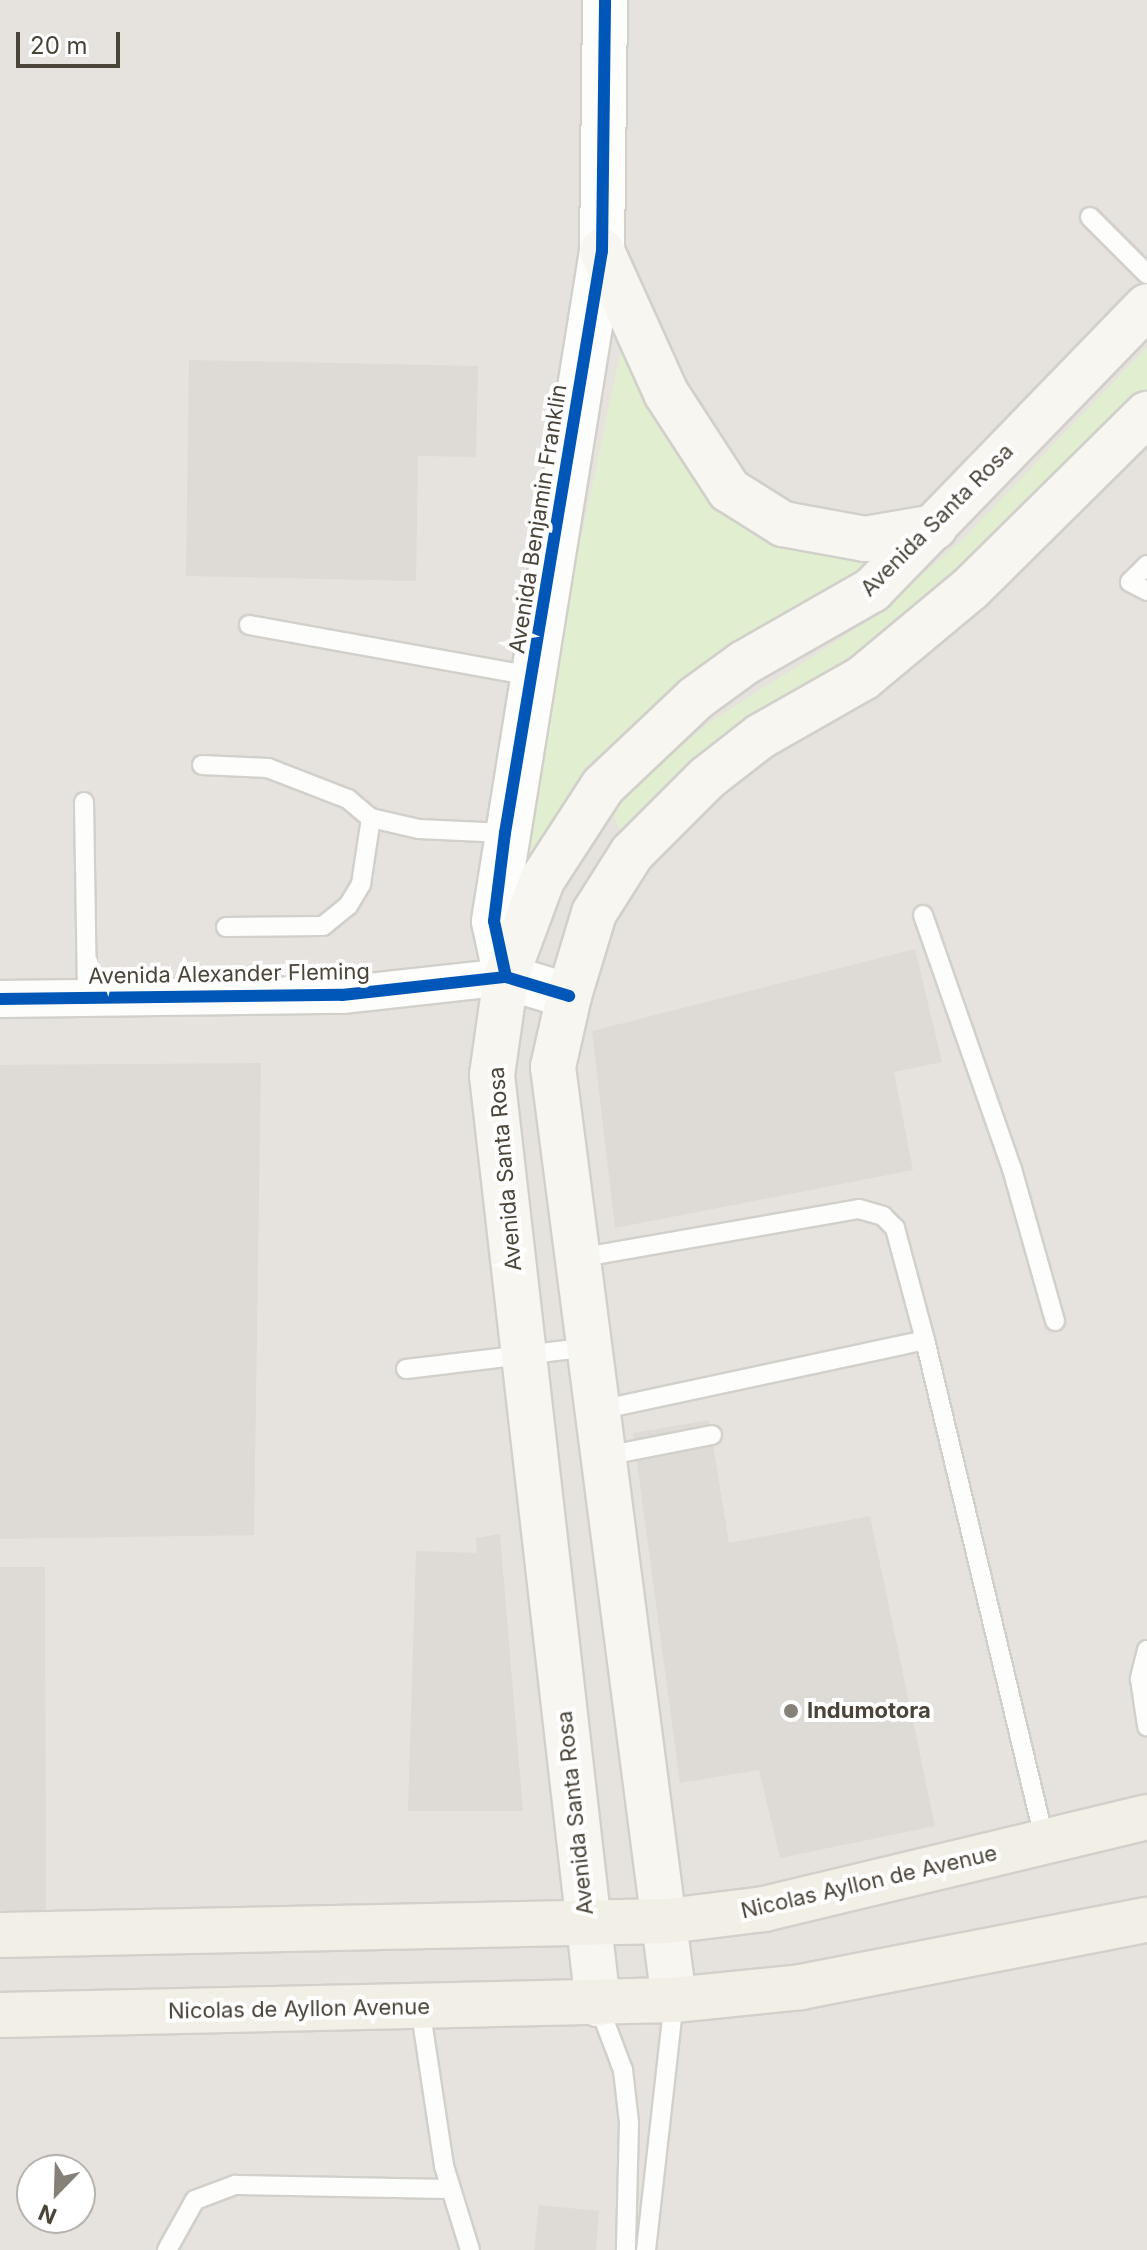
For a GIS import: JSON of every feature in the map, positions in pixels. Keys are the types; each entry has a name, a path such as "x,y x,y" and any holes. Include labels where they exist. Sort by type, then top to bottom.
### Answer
{"main road":[{"path":"602,251 666,393 729,490 783,524 865,539 935,527"},
{"name":"Avenida Santa Rosa","path":"598,2004 492,1075 506,977 542,880 603,786 696,698 744,663 872,590 1147,306"},
{"path":"674,2000 668,1921 553,1067 569,996 594,913 632,853 707,778 761,736 863,678 970,589 1147,414"},
{"name":"Nicolas Ayllon de Avenue","path":"587,1925 668,1921 764,1909 1147,1817"},
{"path":"598,2004 801,1987 1147,1920"},
{"path":"0,1935 587,1925"},
{"name":"Nicolas de Ayllon Avenue","path":"0,2015 598,2004"}],"street":[{"name":"Avenida Benjamin Franklin","path":"506,977 494,921 505,833 602,251 605,0"},
{"path":"506,977 569,996"},
{"name":"Avenida Alexander Fleming","path":"0,999 342,995 506,977"}],"lane":[{"path":"1090,217 1147,274"},
{"path":"1147,565 1130,582 1147,591"},
{"path":"249,625 533,676"},
{"path":"202,765 268,768 348,799 371,818 419,829 505,833"},
{"path":"84,802 87,997"},
{"path":"226,927 323,926 348,906 361,884 371,818"},
{"path":"923,915 1012,1169 1055,1321"},
{"path":"578,1258 859,1209 883,1216 895,1228 925,1340 1045,1842"},
{"path":"599,1410 925,1340"},
{"path":"406,1369 590,1347"},
{"path":"605,1456 712,1435"},
{"path":"1147,1650 1140,1679 1147,1726"},
{"path":"646,2250 674,2000"},
{"name":"Avenida Santa Rosa","path":"598,2004 623,2070 629,2123 626,2250"},
{"path":"420,2007 451,2189 470,2250"},
{"path":"167,2250 195,2200 235,2185 451,2189"}],"shaded area":[{"path":"0,0 1147,0 1147,2250 0,2250"},
{"path":"846,1397 870,1516 729,1543 709,1420"}],"green space":[{"path":"625,331 716,494 921,535 685,690 517,909 520,823"},
{"path":"1147,347 1147,391 929,615 622,836 611,808 707,724 868,621 961,541"}],"building":[{"path":"189,360 478,366 476,457 418,456 416,581 186,576"},
{"path":"915,949 942,1062 894,1072 913,1170 615,1228 592,1031"},
{"path":"261,1063 254,1535 0,1539 0,1065"},
{"path":"709,1420 729,1543 870,1516 935,1826 780,1858 759,1770 680,1783 633,1433"},
{"path":"500,1534 523,1811 408,1811 416,1551 477,1553 476,1538"},
{"path":"0,1567 45,1567 46,1910 0,1910"},
{"path":"539,2205 599,2211 596,2250 534,2250"}],"cycle path":[{"path":"506,977 494,921 505,833 602,251 605,0"},
{"path":"0,999 342,995 506,977 569,996"}],"place":[{"name":"Indumotora","path":"791,1711"}]}
